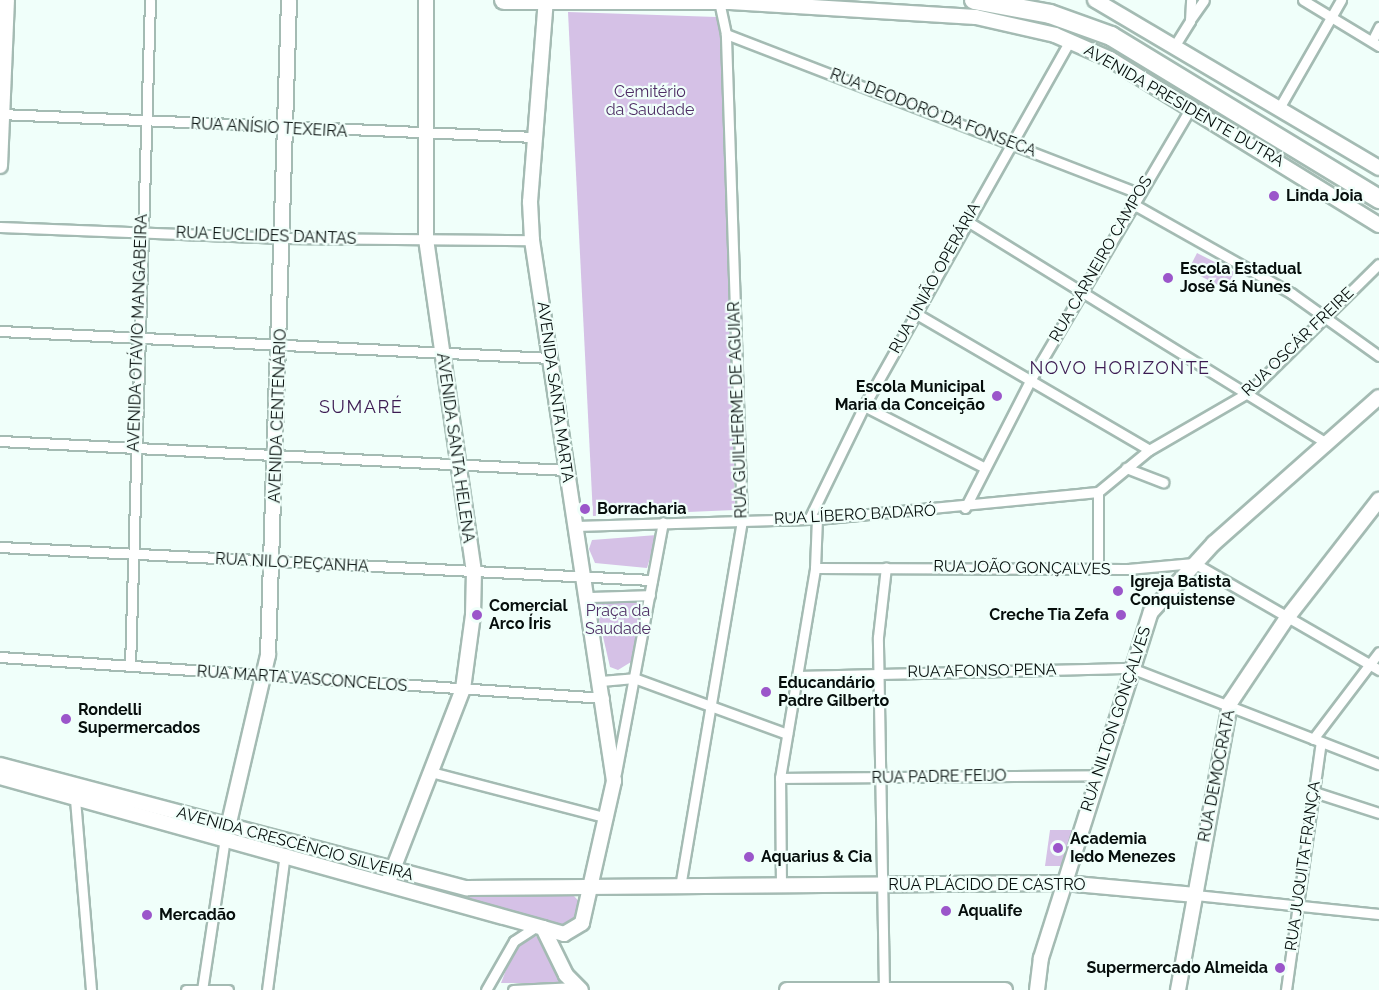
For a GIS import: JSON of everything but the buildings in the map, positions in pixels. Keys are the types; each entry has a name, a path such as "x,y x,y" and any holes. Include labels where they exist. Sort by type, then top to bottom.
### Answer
{"highway":[{"path":"504,0 546,1"},
{"name":"AVENIDA PRESIDENTE DUTRA","path":"974,0 1024,8 1111,36 1379,199"},
{"name":"AVENIDA PRESIDENTE DUTRA","path":"546,1 728,1"}],"street":[{"path":"0,166 7,0"},
{"name":"AVENIDA OTÁVIO MANGABEIRA","path":"130,666 137,340 150,0"},
{"name":"AVENIDA CENTENÁRIO","path":"227,833 262,677 273,562 288,128 290,0"},
{"name":"AVENIDA SANTA HELENA","path":"388,883 463,689 474,572 441,356 426,239 426,0"},
{"path":"1095,0 1175,45 1278,110 1379,168"},
{"path":"1190,21 1191,0"},
{"path":"1175,45 1204,0"},
{"path":"1303,0 1375,44 1379,27"},
{"path":"1278,110 1341,0"},
{"name":"AVENIDA SANTA MARTA","path":"546,1 536,137 532,240 604,698 614,781 588,908"},
{"name":"RUA GUILHERME DE AGUIAR","path":"680,886 714,704 742,520 726,34 728,1"},
{"name":"AVENIDA PRESIDENTE DUTRA","path":"728,1 976,17 1070,41 1191,107 1379,225"},
{"name":"RUA DEODORO DA FONSECA","path":"726,34 1139,193"},
{"name":"RUA UNIÃO OPERÁRIA","path":"781,886 780,778 815,568 813,519 864,406 1009,142 1070,41"},
{"name":"RUA CARNEIRO CAMPOS","path":"965,508 983,467 1031,379 1191,107"},
{"name":"RUA ANÍSIO TEXEIRA","path":"1,114 536,137"},
{"path":"1133,204 1325,315 1379,356"},
{"path":"967,221 1083,290 1327,442"},
{"name":"RUA EUCLIDES DANTAS","path":"0,227 284,238 532,240"},
{"name":"RUA OSCÁR FREIRE","path":"1098,492 1149,450 1249,392 1379,264"},
{"path":"915,313 1149,450"},
{"path":"0,331 441,356 551,358"},
{"name":"RUA NILTON GONÇALVES","path":"1037,990 1064,883 1131,668 1151,612 1194,563 1379,397"},
{"path":"864,406 983,467"},
{"path":"0,441 277,453 567,470"},
{"path":"1126,468 1163,482"},
{"path":"1098,492 1098,569"},
{"name":"RUA LÍBERO BADARÓ","path":"576,526 813,519 965,508 1098,492"},
{"name":"RUA DEMOCRATA","path":"1178,990 1230,703 1287,618 1379,500"},
{"path":"614,781 663,522"},
{"name":"RUA NILO PEÇANHA","path":"0,547 652,579"},
{"path":"1194,563 1379,670"},
{"name":"RUA JOÃO GONÇALVES","path":"815,568 1098,569 1194,563"},
{"path":"884,989 879,674 886,567"},
{"path":"587,597 650,595"},
{"name":"RUA JUQUITA FRANÇA","path":"1286,990 1314,792 1317,740 1379,652"},
{"name":"RUA MARTA VASCONCELOS","path":"0,657 262,677 604,698"},
{"path":"1131,668 1230,703 1379,764"},
{"name":"RUA AFONSO PENA","path":"797,676 1131,668"},
{"path":"601,681 634,678 714,704 788,734"},
{"name":"AVENIDA CRESCÊNCIO SILVEIRA","path":"0,765 107,791 285,853 540,927 570,933 588,908"},
{"path":"431,772 607,818"},
{"name":"RUA PADRE FEIJO","path":"780,778 1099,776"},
{"name":"AVENIDA CRESCÊNCIO SILVEIRA","path":"0,777 102,807 393,869 467,888 594,886"},
{"path":"77,784 75,799 91,990"},
{"path":"102,807 107,791"},
{"path":"1314,792 1379,813"},
{"path":"202,989 227,833"},
{"path":"267,990 285,853"},
{"name":"RUA PLÁCIDO DE CASTRO","path":"594,886 1064,883 1379,914"},
{"path":"573,888 588,908"},
{"path":"486,990 507,949 540,927 578,989"},
{"path":"513,990 578,989"},
{"path":"186,990 228,990"},
{"path":"787,990 1005,990"}],"green space":[{"name":"Cemitério da Saudade","path":"568,12 717,17 724,39 735,510 593,516"},
{"path":"1197,253 1234,272 1226,289 1188,270"},
{"name":"Praça da Saudade","path":"657,535 647,568 595,563 589,549 592,540"},
{"name":"Praça da Saudade","path":"644,600 631,662 618,670 610,667 595,602"},
{"name":"Academia Iedo Menezes","path":"1050,830 1075,830 1063,866 1045,866"},
{"path":"398,876 467,896 574,896 584,907 582,921 561,928 542,926 522,914 402,883"},
{"path":"534,936 540,937 569,983 501,983 514,949"}],"place":[{"name":"Linda Joia","path":"1274,196"},
{"name":"Escola Estadual José Sá Nunes","path":"1168,278"},
{"name":"Escola Municipal Maria da Conceição","path":"997,396"},
{"name":"Borracharia","path":"585,509"},
{"name":"Igreja Batista Conquistense","path":"1118,591"},
{"name":"Comercial Arco Íris","path":"477,615"},
{"name":"Creche Tia Zefa","path":"1121,615"},
{"name":"Educandário Padre Gilberto","path":"766,692"},
{"name":"Rondelli Supermercados","path":"66,719"},
{"name":"Academia Iedo Menezes","path":"1058,848"},
{"name":"Aquarius & Cia","path":"749,857"},
{"name":"Aqualife","path":"946,911"},
{"name":"Mercadão","path":"147,915"},
{"name":"Supermercado Almeida","path":"1280,968"}],"district":[{"name":"NOVO HORIZONTE","path":"1120,368"},
{"name":"SUMARÉ","path":"361,407"}]}
